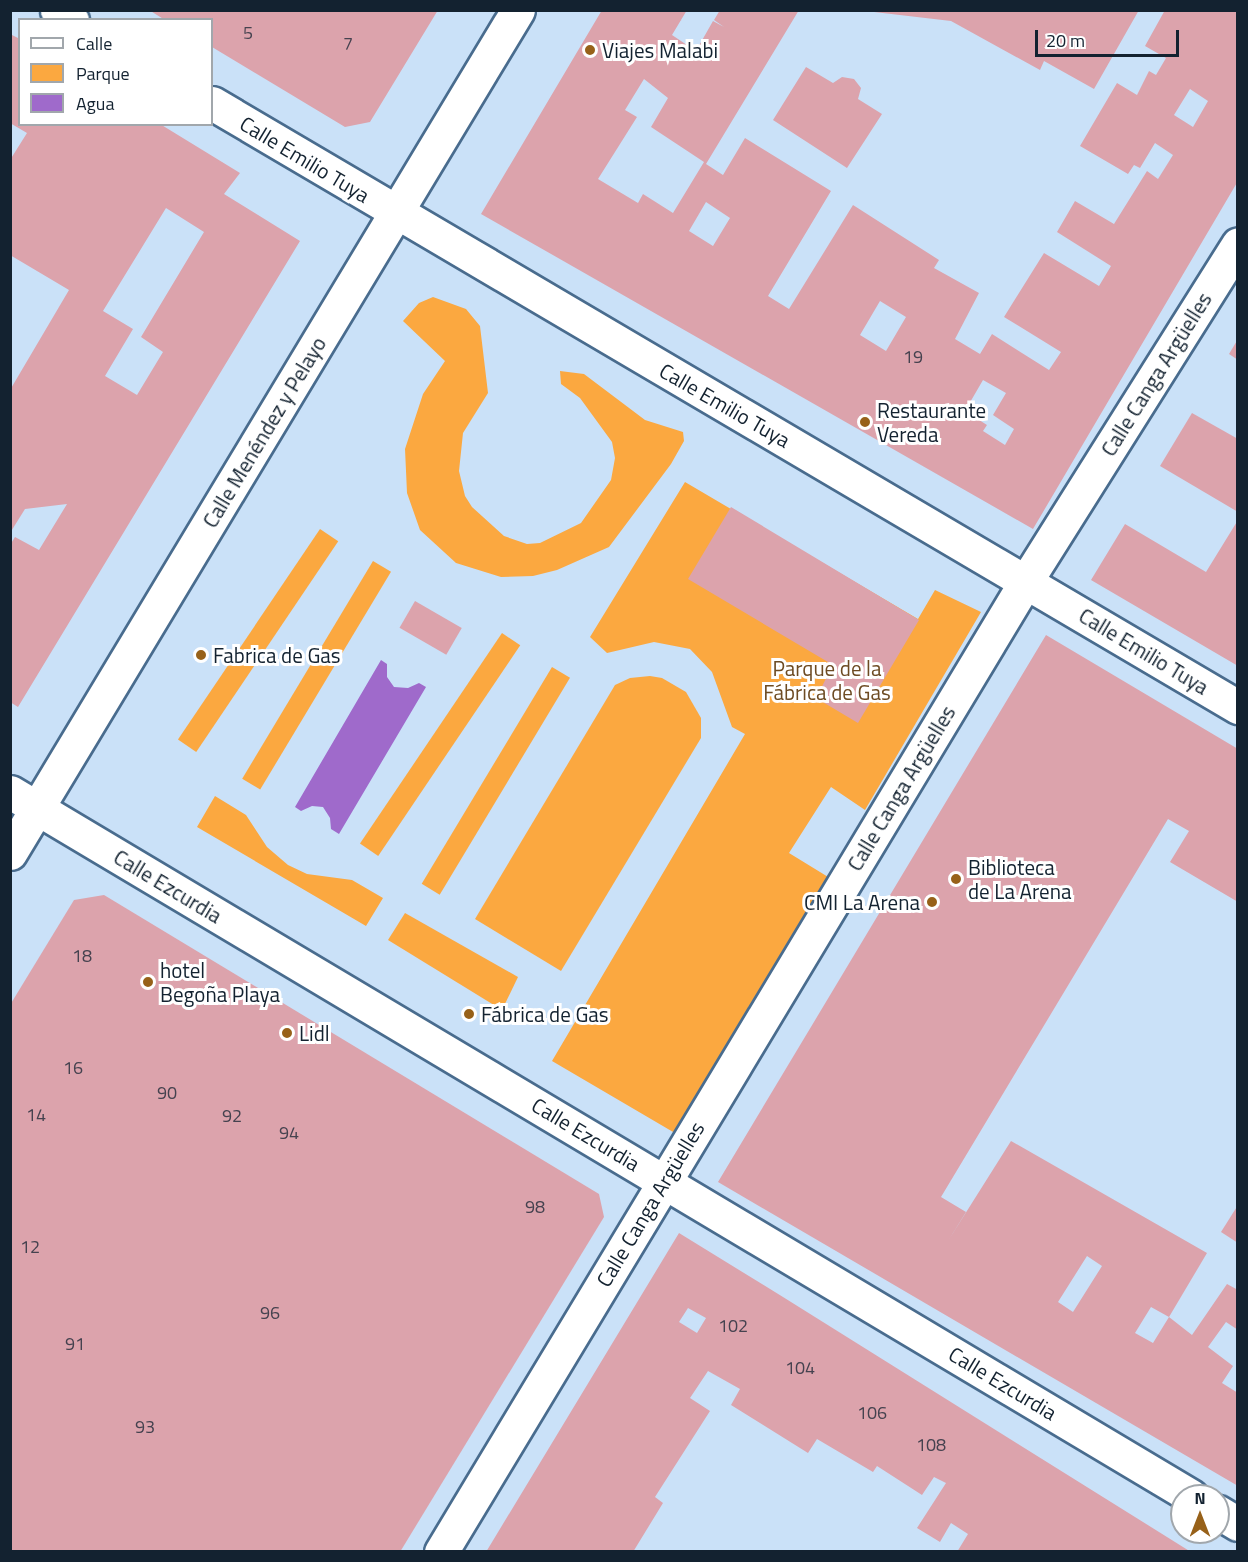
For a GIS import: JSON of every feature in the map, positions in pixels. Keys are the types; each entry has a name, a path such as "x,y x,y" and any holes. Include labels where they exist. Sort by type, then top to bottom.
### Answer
{"street":[{"name":"Calle Menéndez y Pelayo","path":"10,853 39,810 518,10"},
{"name":"Calle Emilio Tuya","path":"213,104 395,213 1238,707"},
{"name":"Calle Canga Argüelles","path":"441,1551 1026,581 1238,244"},
{"name":"Calle Ezcurdia","path":"10,792 665,1180 1171,1484"}],"green space":[{"path":"433,297 466,309 480,326 488,393 463,433 459,471 465,496 472,507 504,536 527,544 540,543 581,523 611,480 615,458 612,442 580,398 561,384 560,371 584,374 645,420 683,432 684,441 671,464 609,547 557,570 533,576 501,577 456,563 420,530 407,493 405,449 423,394 445,361 403,321 419,303"},
{"name":"Parque de la Fábrica de Gas","path":"685,482 918,619 935,590 981,612 865,810 831,787 789,853 851,891 697,1146 552,1061 745,734 732,727 712,672 690,649 654,642 607,653 590,637"},
{"path":"320,529 338,541 196,752 178,740"},
{"path":"373,561 391,572 260,790 242,779"},
{"path":"502,633 520,645 378,856 360,844"},
{"path":"552,667 570,678 440,895 422,884"},
{"path":"650,676 662,678 686,692 701,718 701,738 561,971 475,919 615,685 630,678"},
{"path":"215,796 246,815 267,847 288,865 307,874 352,880 383,898 366,926 197,827"},
{"path":"405,913 518,977 502,1010 388,940"}],"water":[{"path":"381,660 387,664 387,677 394,687 408,688 419,683 426,687 339,834 331,829 330,818 323,807 312,806 301,811 295,807"}],"building":[{"path":"149,10 438,10 370,122 345,127 213,48 213,18 162,18"},
{"path":"602,10 687,10 672,35 696,51 713,21 724,27 714,20 720,10 799,10 706,164 723,175 745,138 831,191 768,296 789,309 853,205 939,260 934,268 979,293 955,339 980,354 992,334 1049,370 1061,352 1004,317 1044,253 1099,286 1111,266 1057,232 1075,201 1114,224 1147,171 1158,179 1173,155 1155,143 1140,168 1134,165 1128,174 1080,146 1117,83 1137,95 1149,71 1156,75 1166,58 1145,46 1165,10 1238,10 1238,181 1033,529 481,214","holes":["644,79 668,98 651,127 704,162 673,213 643,194 638,203 598,179 637,117 625,110","1190,89 1208,101 1193,127 1174,115","706,202 730,218 713,246 689,231","880,301 906,317 886,351 860,335","983,380 1006,393 993,415 1014,429 1005,445 983,431 987,425 965,411"]},
{"path":"857,10 1139,10 1094,89 1044,61 1040,70 951,21"},
{"path":"10,34 18,38 18,126 163,126 240,173 224,194 300,241 18,707 10,702 10,545 15,537 39,550 67,504 25,509 10,533 10,390 69,290 10,255 10,160 27,133 10,123","holes":["166,208 204,232 141,337 163,352 137,395 105,376 133,329 103,311"]},
{"path":"806,67 833,83 842,77 854,79 861,88 858,99 882,114 847,168 773,120"},
{"path":"1238,339 1238,360 1229,354"},
{"path":"1192,413 1238,439 1238,512 1160,466"},
{"path":"731,507 919,620 858,723 816,698 833,665 688,579"},
{"path":"1238,520 1238,666 1091,580 1125,524 1206,572"},
{"path":"415,601 462,628 446,655 400,628"},
{"path":"1046,635 1238,749 1238,902 1170,862 1189,831 1168,819 941,1197 966,1212 948,1241 1011,1141 1207,1253 1169,1317 1192,1335 1227,1284 1238,1290 1238,1330 1226,1322 1208,1347 1233,1366 1222,1383 1238,1393 1238,1486 718,1182","holes":["1087,1256 1102,1266 1073,1312 1058,1302","1151,1307 1169,1317 1153,1343 1135,1333"]},
{"path":"104,895 599,1194 604,1217 400,1552 10,1552 10,1005 74,900"},
{"path":"1238,1205 1238,1243 1221,1232"},
{"path":"679,1233 1170,1539 1170,1544 1178,1544 1191,1552 957,1552 968,1534 951,1523 940,1542 917,1528 946,1483 934,1477 922,1495 877,1466 873,1472 817,1439 808,1453 731,1405 740,1389 708,1371 690,1398 710,1411 655,1497 663,1503 633,1552 486,1552","holes":["688,1308 706,1318 697,1333 679,1322"]}],"place":[{"name":"Viajes Malabi","path":"590,50"},
{"name":"Restaurante Vereda","path":"865,422"},
{"name":"Fabrica de Gas","path":"201,655"},
{"name":"Biblioteca de La Arena","path":"956,879"},
{"name":"CMI La Arena","path":"932,902"},
{"name":"hotel Begoña Playa","path":"148,982"},
{"name":"Fábrica de Gas","path":"469,1014"},
{"name":"Lidl","path":"287,1033"}]}
